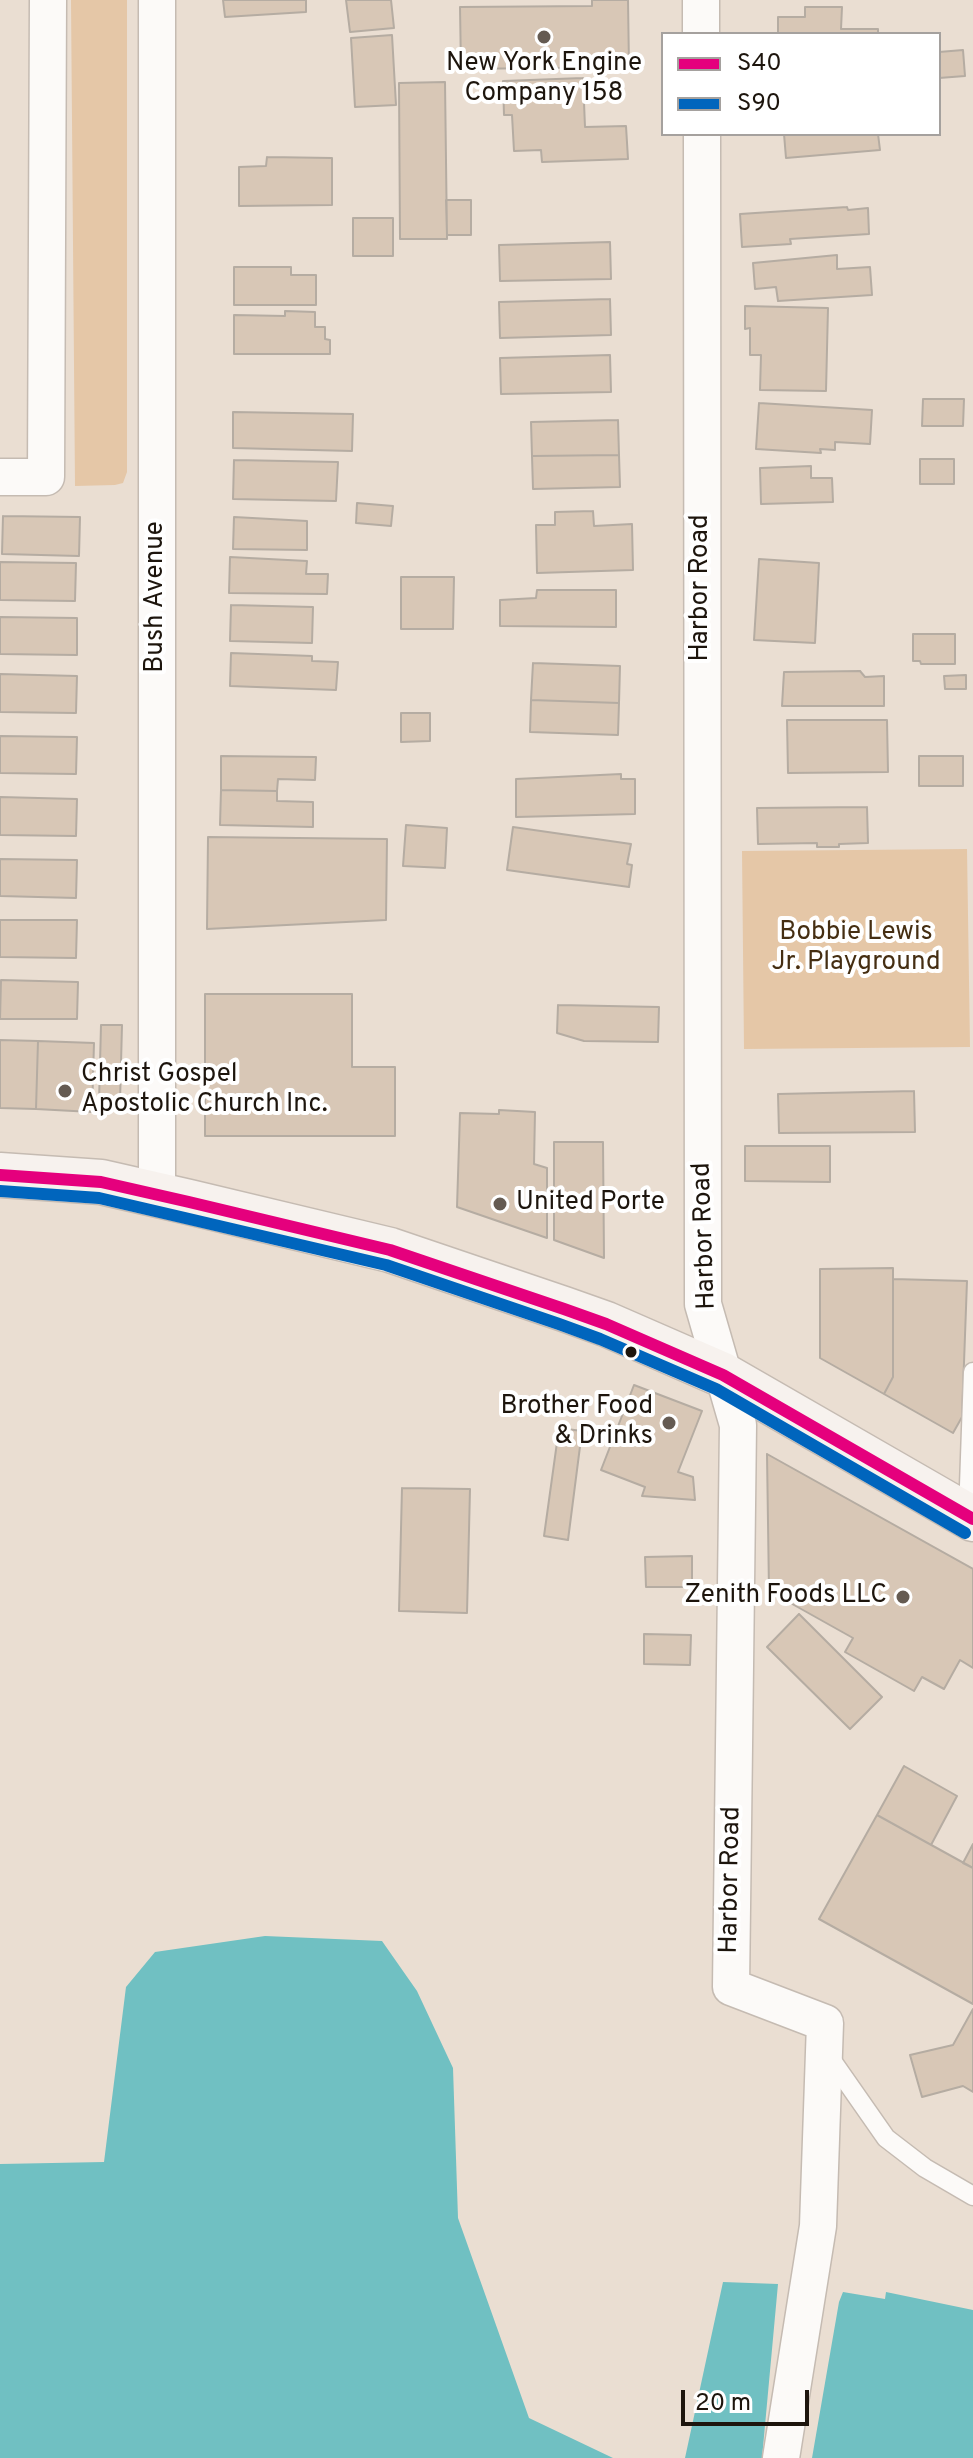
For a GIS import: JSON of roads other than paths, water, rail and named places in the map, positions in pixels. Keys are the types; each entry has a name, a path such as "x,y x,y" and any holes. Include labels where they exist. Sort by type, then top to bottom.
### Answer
{"main road":[{"path":"0,1175 101,1182 157,1194 422,1260 606,1324 723,1375 971,1518"}],"street":[{"path":"0,477 46,477 48,0"},
{"name":"Bush Avenue","path":"157,0 157,1194"},
{"path":"701,0 701,32"},
{"name":"Harbor Road","path":"702,136 703,1304 738,1425 731,1987 825,2023 818,2226 781,2458"}],"lane":[{"path":"971,1518 973,1372"},
{"path":"825,2049 886,2138 925,2168 973,2196"}],"water":[{"path":"265,1936 382,1941 417,1991 453,2068 458,2218 529,2418 613,2458 0,2458 0,2164 104,2162 126,1987 155,1952"},
{"path":"723,2282 778,2284 762,2458 685,2458"},
{"path":"843,2292 885,2299 886,2292 973,2310 973,2458 812,2458"}],"place":[{"name":"New York Engine Company 158","path":"544,37"},
{"name":"Christ Gospel Apostolic Church Inc.","path":"65,1091"},
{"name":"United Porte","path":"500,1204"},
{"name":"Brother Food & Drinks","path":"669,1423"},
{"name":"Zenith Foods LLC","path":"903,1597"}],"park label":[{"name":"Bobbie Lewis Jr. Playground","path":"856,949"}]}
